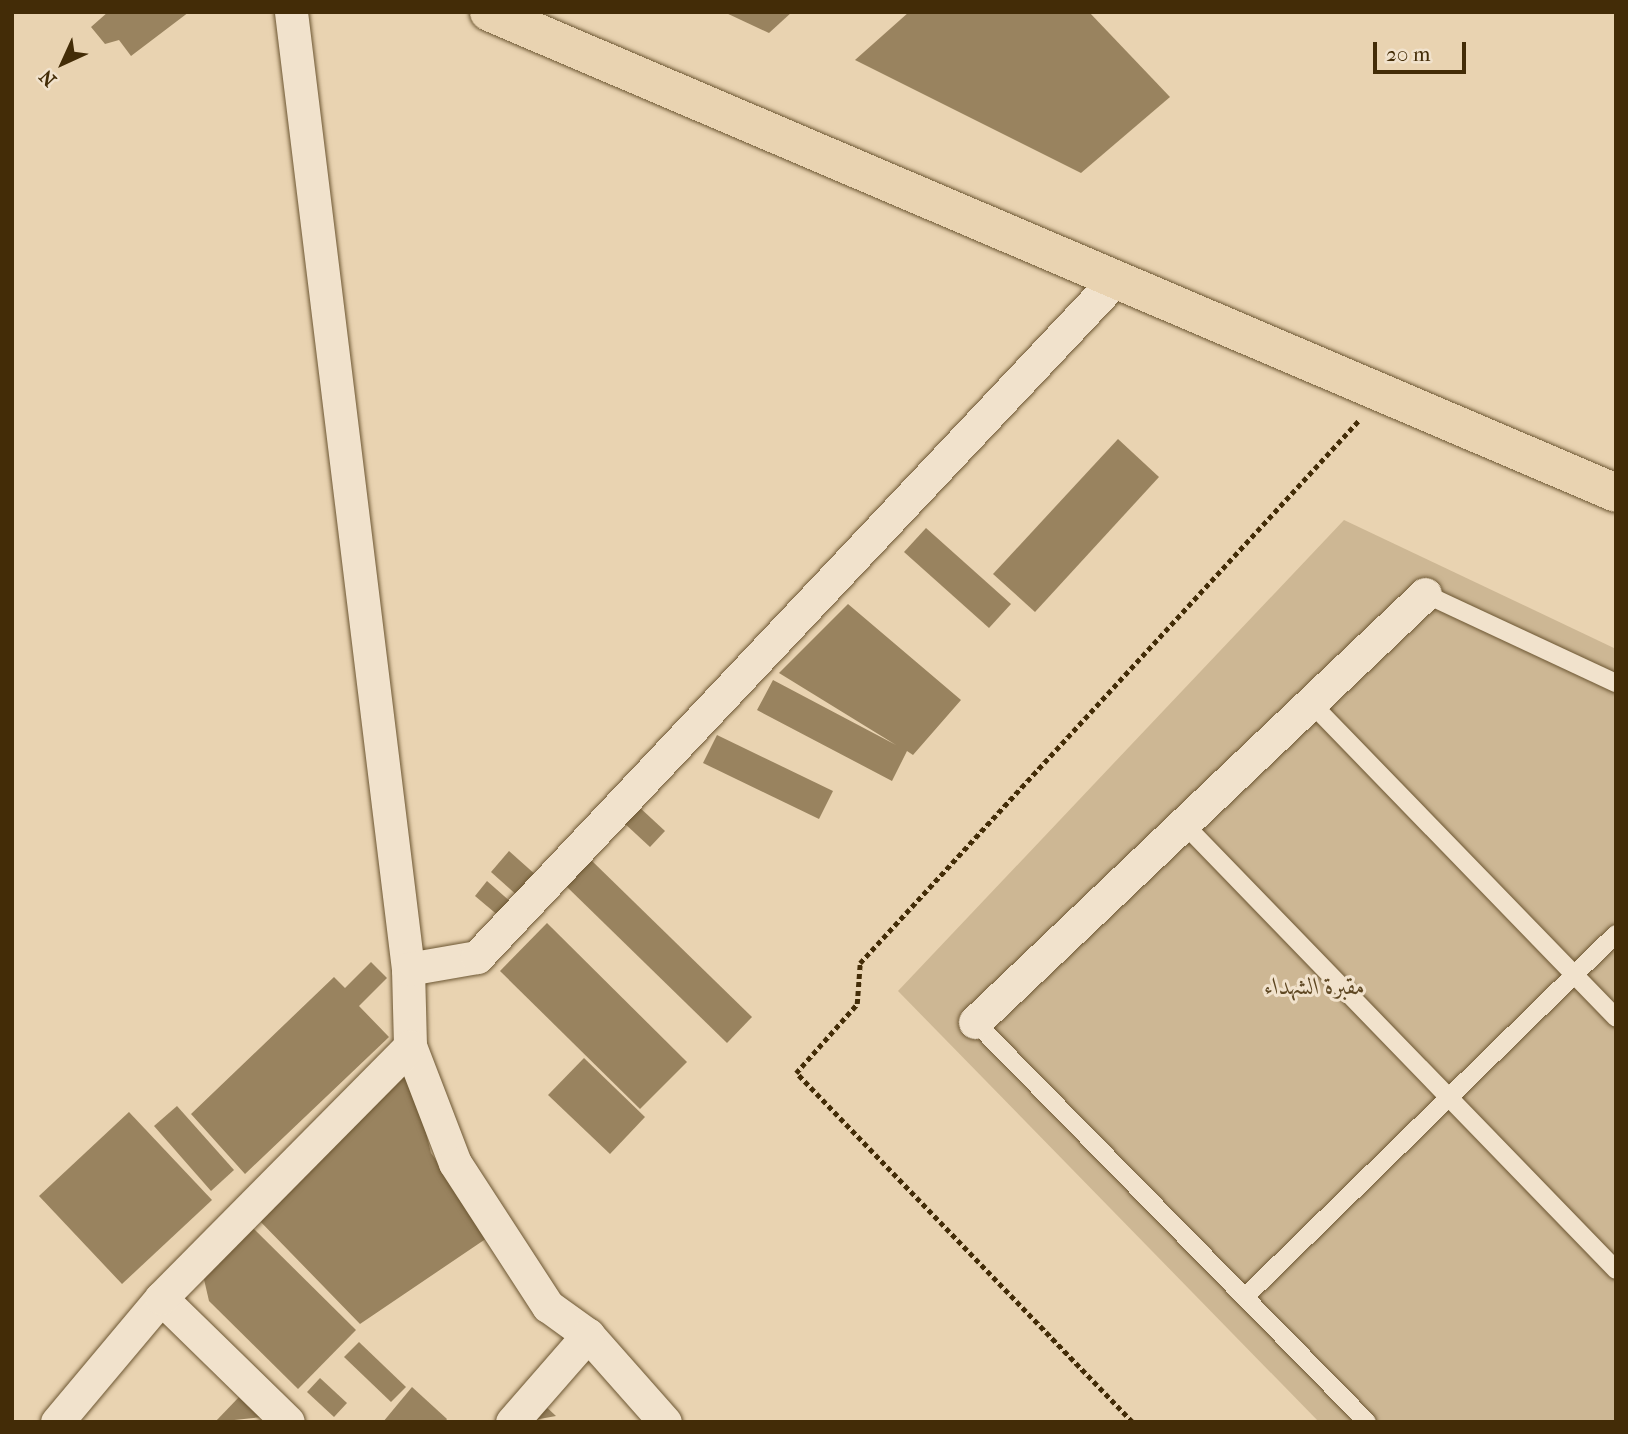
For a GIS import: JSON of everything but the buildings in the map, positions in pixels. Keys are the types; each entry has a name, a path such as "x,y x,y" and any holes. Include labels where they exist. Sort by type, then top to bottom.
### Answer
{"main road":[{"path":"489,12 1115,280 1387,390 1616,493"}],"street":[{"path":"291,12 408,969 410,1046 455,1163 548,1306 589,1335 665,1422"},
{"path":"408,969 477,957 1115,280"},
{"path":"975,1022 1425,594"},
{"path":"57,1422 161,1298 410,1046"},
{"path":"161,1298 288,1422"},
{"path":"512,1422 589,1335"}],"lane":[{"path":"1425,594 1616,683"},
{"path":"1311,703 1616,1018"},
{"path":"1184,824 1616,1270"},
{"path":"1245,1297 1616,934"},
{"path":"975,1022 1367,1422"}],"path":[{"path":"1132,1422 796,1073 857,1004 860,962 1387,390"}],"green space":[{"name":"مقبرة الشهداء","path":"1344,520 1616,649 1616,1422 1319,1422 898,991"}]}
